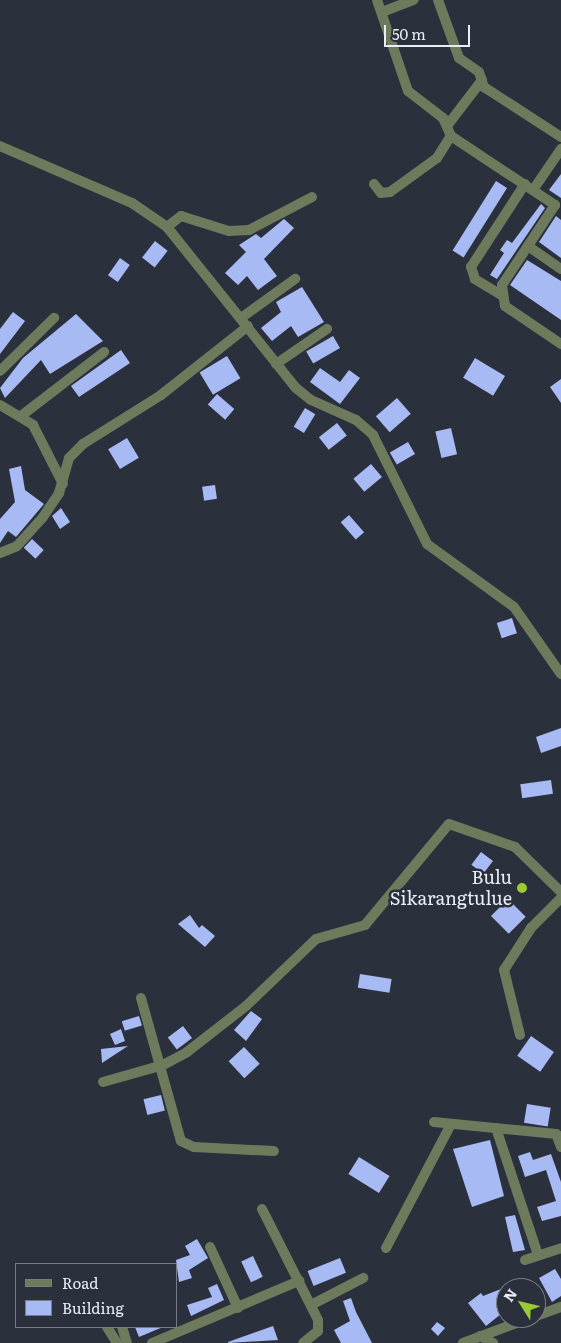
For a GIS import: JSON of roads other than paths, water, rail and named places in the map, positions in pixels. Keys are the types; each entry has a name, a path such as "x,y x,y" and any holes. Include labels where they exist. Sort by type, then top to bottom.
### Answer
{"street":[{"path":"377,0 408,91 449,131 558,207 528,246 502,285 505,306 561,344"},
{"path":"382,12 414,0"},
{"path":"438,0 459,58 482,80 484,87 561,137"},
{"path":"374,184 381,193 390,192 437,158 449,131 482,80"},
{"path":"0,146 106,190 166,227 248,326 276,364 311,400 356,420 373,435 428,544 514,607 561,674"},
{"path":"503,296 475,279 471,267 529,187 561,149"},
{"path":"166,227 181,216 229,231 248,230 312,197"},
{"path":"528,246 561,268"},
{"path":"241,318 295,279"},
{"path":"0,371 54,318"},
{"path":"0,553 17,546 34,528 63,484 70,458 83,444 161,396 248,326"},
{"path":"276,364 327,329"},
{"path":"21,416 104,352"},
{"path":"0,405 33,425 63,484"},
{"path":"103,1082 163,1065 187,1052 246,1006 316,939 364,925 449,824 515,847 561,892"},
{"path":"520,1035 504,970 527,933 561,898"},
{"path":"141,998 163,1065 181,1141 194,1147 274,1151"},
{"path":"434,1122 556,1134 561,1147"},
{"path":"386,1248 450,1124"},
{"path":"496,1128 538,1255"},
{"path":"262,1209 311,1305 318,1331 303,1343"},
{"path":"210,1247 238,1308"},
{"path":"525,1260 561,1248"},
{"path":"311,1305 363,1278"},
{"path":"152,1343 178,1328 238,1308 299,1280"},
{"path":"546,1312 561,1306"},
{"path":"108,1328 117,1343"},
{"path":"122,1328 127,1343"},
{"path":"463,1343 502,1328"},
{"path":"480,1336 494,1343"}],"place":[{"name":"Bulu Sikarangtulue","path":"522,888"}]}
